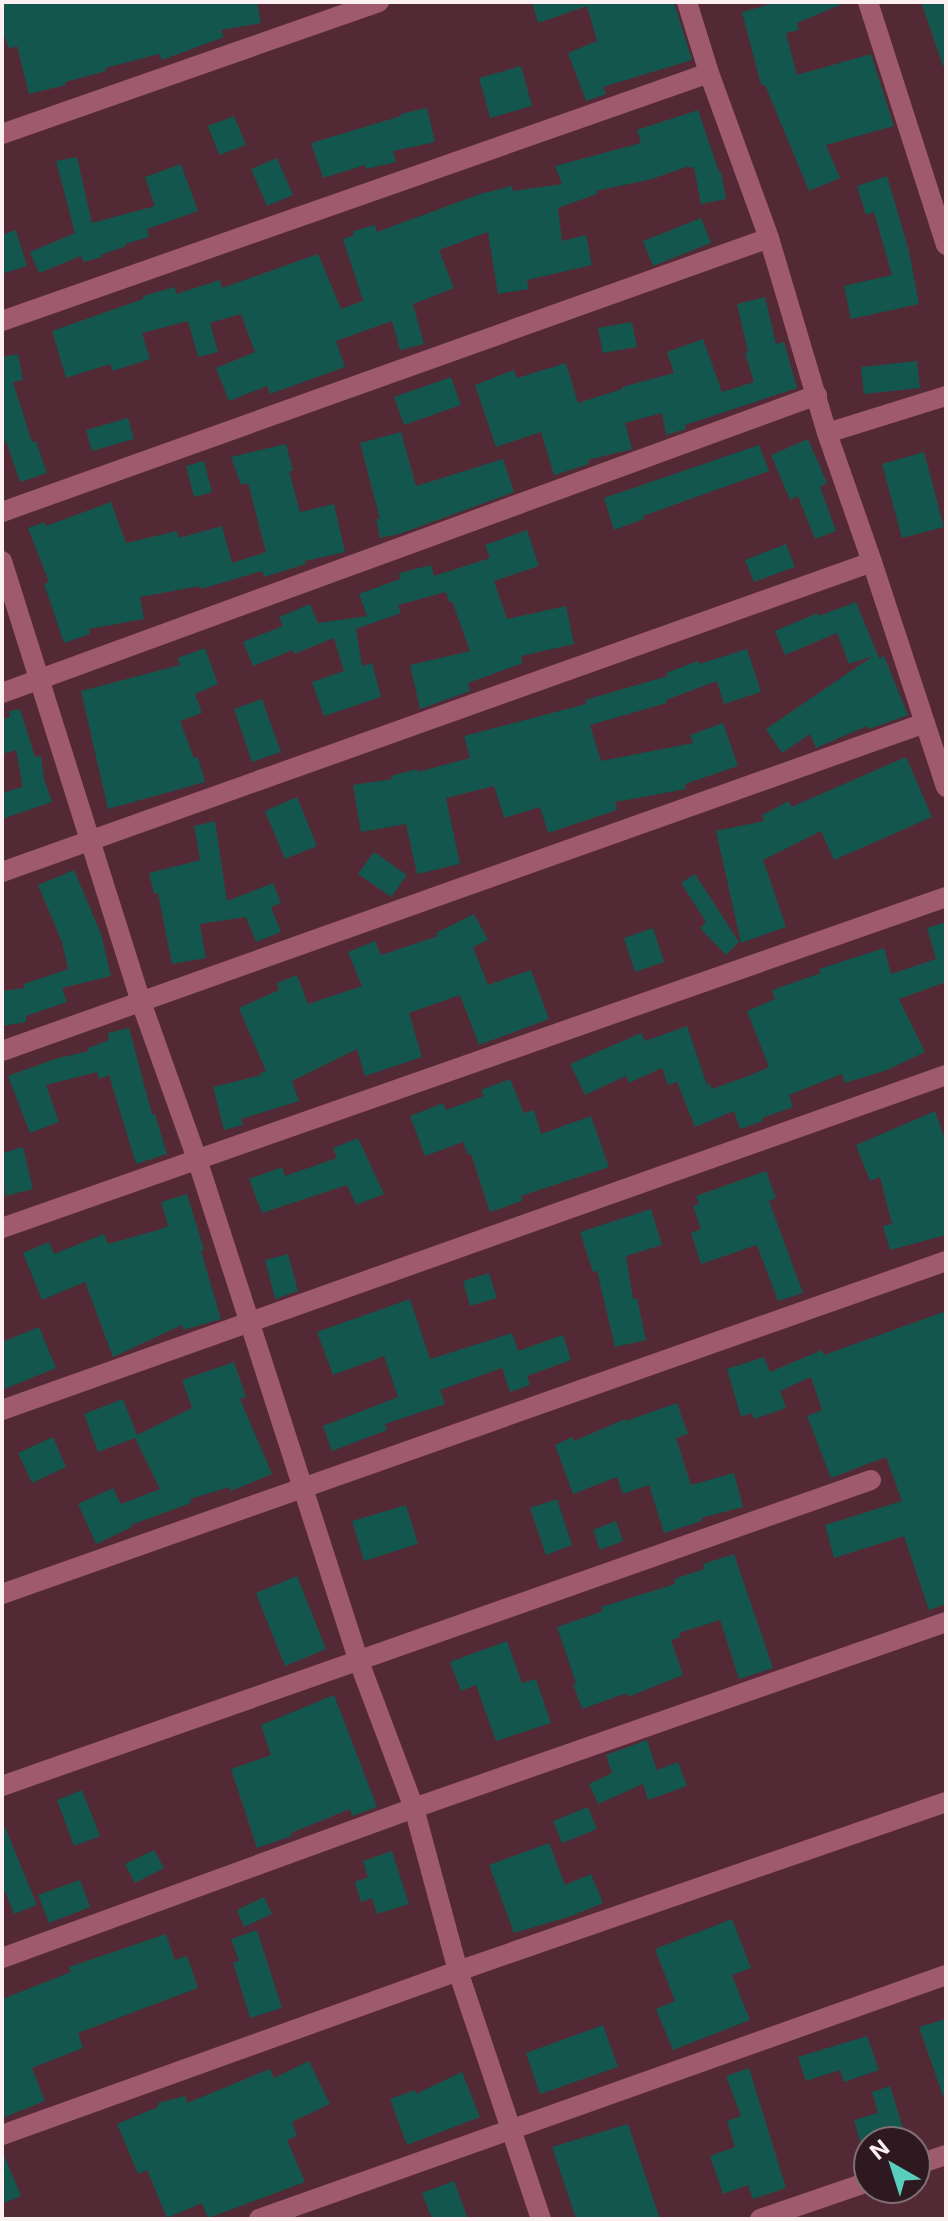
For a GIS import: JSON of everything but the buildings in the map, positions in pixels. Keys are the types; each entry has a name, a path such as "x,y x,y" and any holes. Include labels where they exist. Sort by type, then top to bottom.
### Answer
{"street":[{"path":"2,134 379,2"},
{"path":"687,2 709,73 769,238 827,433 946,787"},
{"path":"868,2 946,245"},
{"path":"2,321 709,73"},
{"path":"2,512 769,238"},
{"path":"2,693 817,395"},
{"path":"827,433 946,396"},
{"path":"2,561 141,1002 197,1159 358,1659 414,1808 458,1971 541,2219"},
{"path":"2,872 872,562"},
{"path":"2,1051 925,723"},
{"path":"2,1228 946,897"},
{"path":"2,1410 946,1075"},
{"path":"2,1594 946,1261"},
{"path":"2,1786 871,1480"},
{"path":"2,1958 414,1808 946,1622"},
{"path":"2,2135 458,1971 946,1802"},
{"path":"259,2219 946,1975"},
{"path":"760,2219 852,2187"}]}
